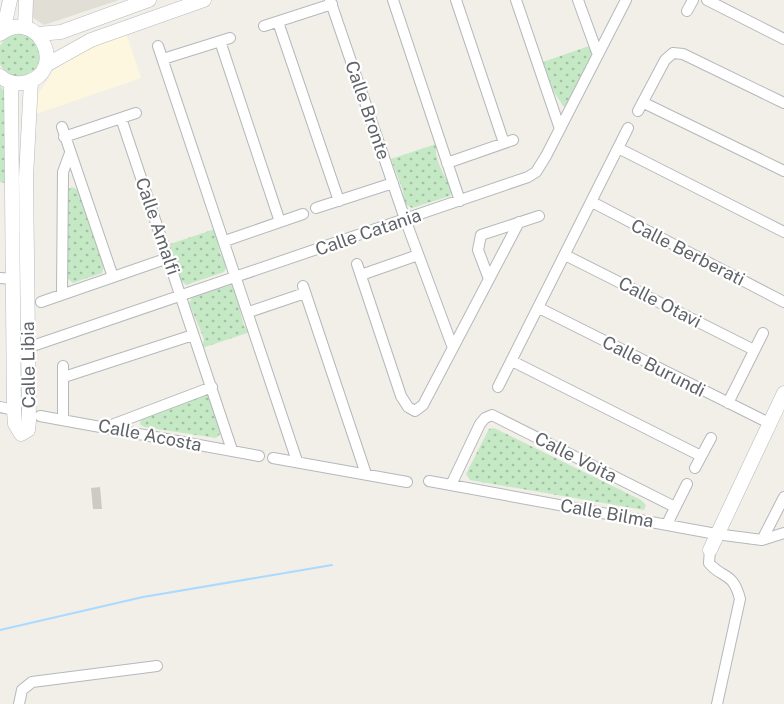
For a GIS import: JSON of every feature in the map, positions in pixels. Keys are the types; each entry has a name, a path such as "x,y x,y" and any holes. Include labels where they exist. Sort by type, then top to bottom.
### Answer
{"street":[{"path":"10,0 2,33 61,32 149,0"},
{"path":"26,0 31,31 46,48 46,65"},
{"path":"5,79 31,81 46,65 91,40 204,0"},
{"path":"393,0 460,201"},
{"path":"447,163 509,142 456,0"},
{"path":"516,0 560,129"},
{"path":"579,0 598,55"},
{"name":"Calle Catania","path":"21,350 528,177 536,172 560,129 626,0"},
{"path":"687,11 693,0"},
{"path":"707,0 784,39"},
{"path":"264,26 331,2"},
{"name":"Calle Bronte","path":"331,2 405,219 453,348"},
{"path":"278,21 339,201"},
{"path":"163,59 225,39 280,222"},
{"path":"158,46 249,312 297,461"},
{"path":"784,103 678,53 668,56 641,107 784,171"},
{"name":"Calle Libia","path":"5,79 14,279 21,350 29,421 27,432 21,434 16,430 7,408 21,350 31,81"},
{"path":"113,277 63,132 136,113"},
{"name":"Calle Amalfi","path":"121,118 232,450"},
{"path":"498,387 628,128"},
{"path":"618,148 784,232"},
{"path":"62,294 63,180 65,161 70,153"},
{"path":"316,208 393,183"},
{"name":"Calle Berberati","path":"592,202 784,300"},
{"path":"225,241 303,214"},
{"path":"489,279 478,250 481,235 539,216"},
{"path":"357,264 401,396 408,408 415,411 423,405 519,222"},
{"path":"361,275 418,255"},
{"name":"Calle Otavi","path":"565,255 754,350"},
{"path":"41,302 168,258"},
{"path":"0,278 14,279"},
{"path":"249,312 304,290 366,474"},
{"name":"Calle Burundi","path":"539,308 769,423"},
{"path":"728,403 763,333"},
{"path":"63,419 63,372 194,335"},
{"path":"512,361 701,456"},
{"path":"107,427 212,387"},
{"path":"717,704 740,599 728,575 709,563 710,550 784,393"},
{"name":"Calle Voita","path":"451,485 480,424 489,415 496,416 675,507"},
{"name":"Calle Acosta","path":"40,416 259,456"},
{"path":"695,468 711,438"},
{"path":"273,458 407,482"},
{"name":"Calle Bilma","path":"429,481 716,534 762,540 784,533"},
{"path":"667,524 687,484"},
{"path":"762,540 784,497"},
{"path":"19,704 25,685 41,680 157,666"}],"shaded area":[{"path":"31,0 119,0 44,25 32,17"},
{"path":"126,33 141,78 33,115 34,101 53,71 82,50"}],"green space":[{"path":"19,34 34,40 40,55 34,70 19,76 4,70 -2,55 4,40"},
{"path":"589,46 592,55 569,103 564,107 554,92 543,62"},
{"path":"0,86 7,94 11,184 0,182"},
{"path":"436,144 438,163 452,190 450,196 412,208 404,203 403,191 391,159"},
{"path":"72,187 78,190 104,267 102,273 73,283 67,278 67,190"},
{"path":"215,229 220,253 227,266 224,272 186,285 181,280 170,244"},
{"path":"231,285 234,287 244,326 250,332 202,348 204,339 189,303 192,298"},
{"path":"205,395 210,397 222,432 216,438 144,427 140,424 141,417"},
{"path":"494,428 641,500 646,505 644,510 470,480 466,474 489,429"}],"building":[{"path":"100,487 102,509 93,509 91,488"}],"waterway":[{"path":"0,630 143,597 332,565"}]}
